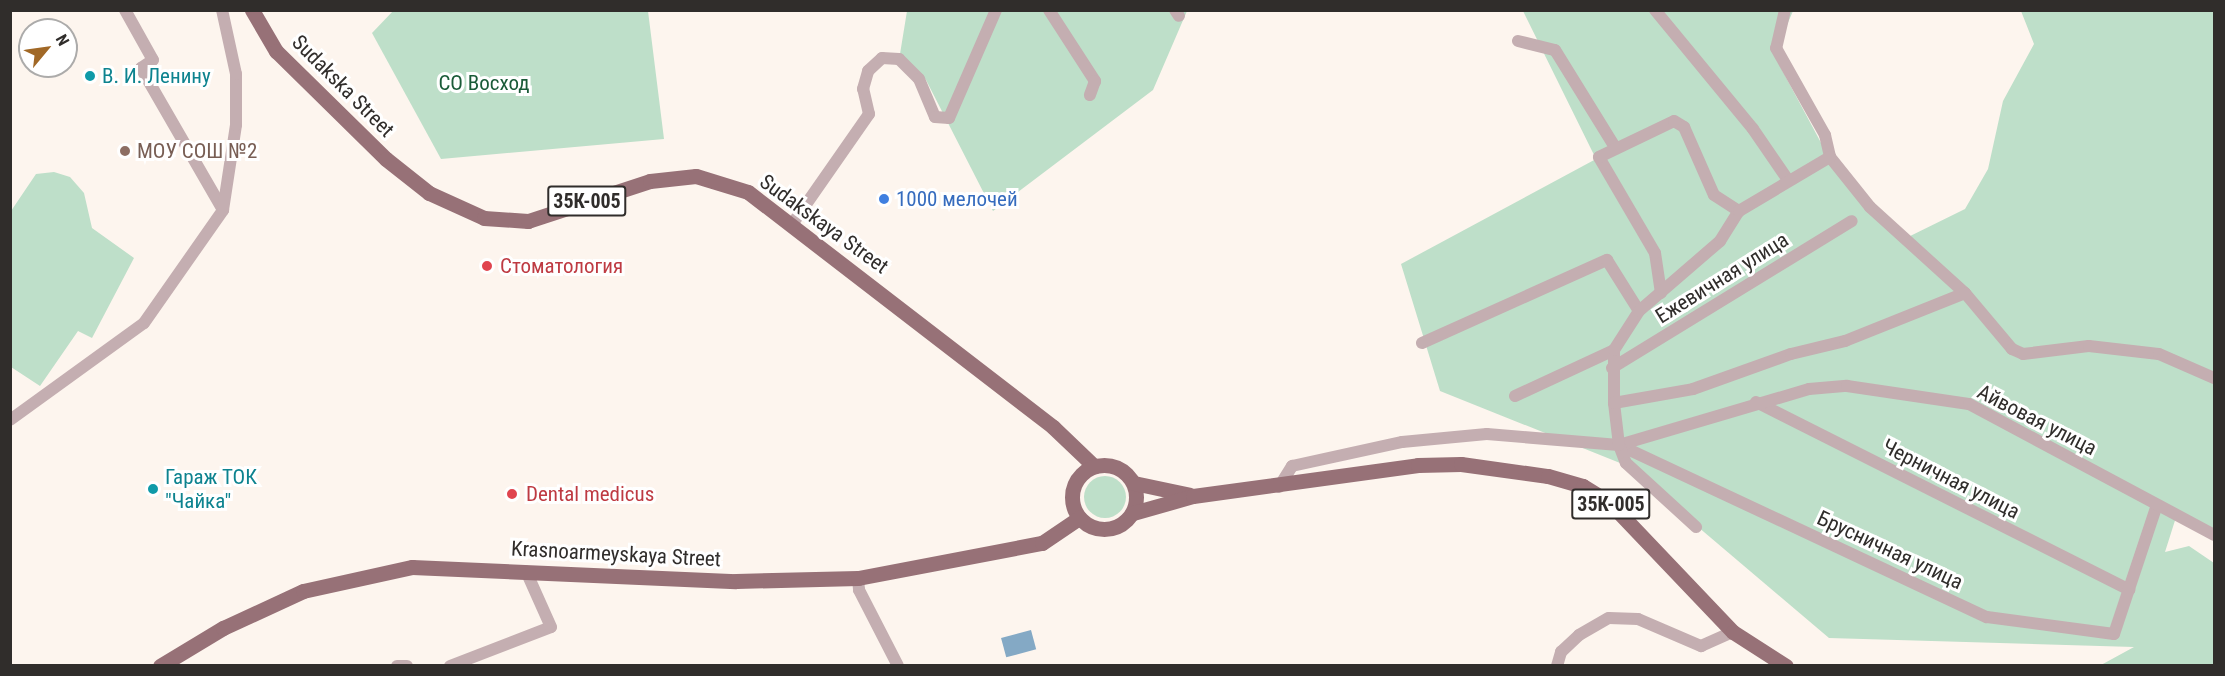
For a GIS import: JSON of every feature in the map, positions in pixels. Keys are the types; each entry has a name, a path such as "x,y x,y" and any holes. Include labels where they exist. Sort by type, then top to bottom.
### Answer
{"main road":[{"name":"Sudakskaya Street","path":"252,10 276,51 386,159 429,193 484,218 528,221 650,181 696,176 748,192 793,223 1094,466"},
{"name":"35К-005","path":"1079,518 1097,529 1118,527 1133,513 1193,496 1279,487 1379,469 1461,464 1583,486 1610,503 1733,632 1786,666"},
{"name":"35К-005","path":"1094,466 1117,468 1134,483 1193,496"},
{"path":"1079,518 1072,498 1078,478 1094,466"},
{"path":"1133,513 1134,483"},
{"name":"Krasnoarmeyskaya Street","path":"160,666 223,628 329,582 412,567 736,581 858,578 1042,543 1079,518"}],"street":[{"path":"125,10 153,60 141,68 223,210"},
{"path":"10,420 144,323 223,210 236,125 236,74 222,10"},
{"path":"793,223 869,114 862,89 868,71 882,58 899,59 919,80 935,117 949,118 996,10"},
{"path":"1049,10 1095,81 1090,95"},
{"path":"1655,10 1754,129 1788,180"},
{"path":"1785,10 1776,48 1825,135 1830,157 1870,207 1965,293 2012,349 2023,354 2089,346 2159,354 2214,378"},
{"path":"1518,41 1555,50 1615,147"},
{"path":"1661,293 1655,253 1599,157 1615,147 1674,121 1684,127 1714,195 1738,211"},
{"path":"1696,527 1626,463 1619,445 1614,403 1612,368 1614,350 1639,311 1720,241 1738,211 1830,157"},
{"name":"Ежевичная улица","path":"1612,368 1852,221"},
{"path":"1422,343 1607,260 1639,311"},
{"path":"1614,403 1693,389 1791,354 1845,341 1965,293"},
{"path":"1515,396 1614,350"},
{"name":"Айвовая улица","path":"1619,445 1756,402 1847,386 1969,404 2214,535"},
{"name":"Черничная улица","path":"1756,402 2129,590"},
{"path":"1279,487 1292,466 1402,442 1486,434 1619,445"},
{"name":"Брусничная улица","path":"1619,445 1987,617 2114,634 2129,590"},
{"path":"2129,590 2157,505"},
{"path":"450,666 551,627 526,571"},
{"path":"858,578 859,590 898,666"},
{"path":"1557,666 1561,652 1573,641 1609,618 1638,619 1701,646 1733,632"},
{"path":"397,666 406,666"}],"green space":[{"name":"СО Восход","path":"394,10 648,11 664,139 441,159 372,33"},
{"path":"907,11 1187,11 1153,90 993,211 926,80 900,54"},
{"path":"1523,11 1793,11 1774,55 1834,167 1900,241 1965,209 1988,169 2003,101 2034,44 2021,11 2214,11 2214,530 2178,511 2165,552 2189,546 2214,563 2214,665 2101,665 2134,647 1829,638 1625,465 1440,391 1401,264 1596,159"},
{"path":"54,172 70,177 84,193 92,228 134,258 92,338 78,331 40,386 11,367 11,211 36,174"},
{"path":"1105,476 1113,477 1120,482 1125,489 1125,505 1120,512 1113,517 1105,518 1097,517 1090,512 1085,505 1084,497 1085,489 1090,482 1097,477"}],"water":[{"path":"1031,630 1036,649 1006,657 1001,638"}],"place":[{"name":"В. И. Ленину","path":"90,76"},
{"name":"МОУ СОШ №2","path":"125,151"},
{"name":"1000 мелочей","path":"884,199"},
{"name":"Стоматология","path":"487,266"},
{"name":"Гараж ТОК \"Чайка\"","path":"153,489"},
{"name":"Dental medicus","path":"512,494"}]}
